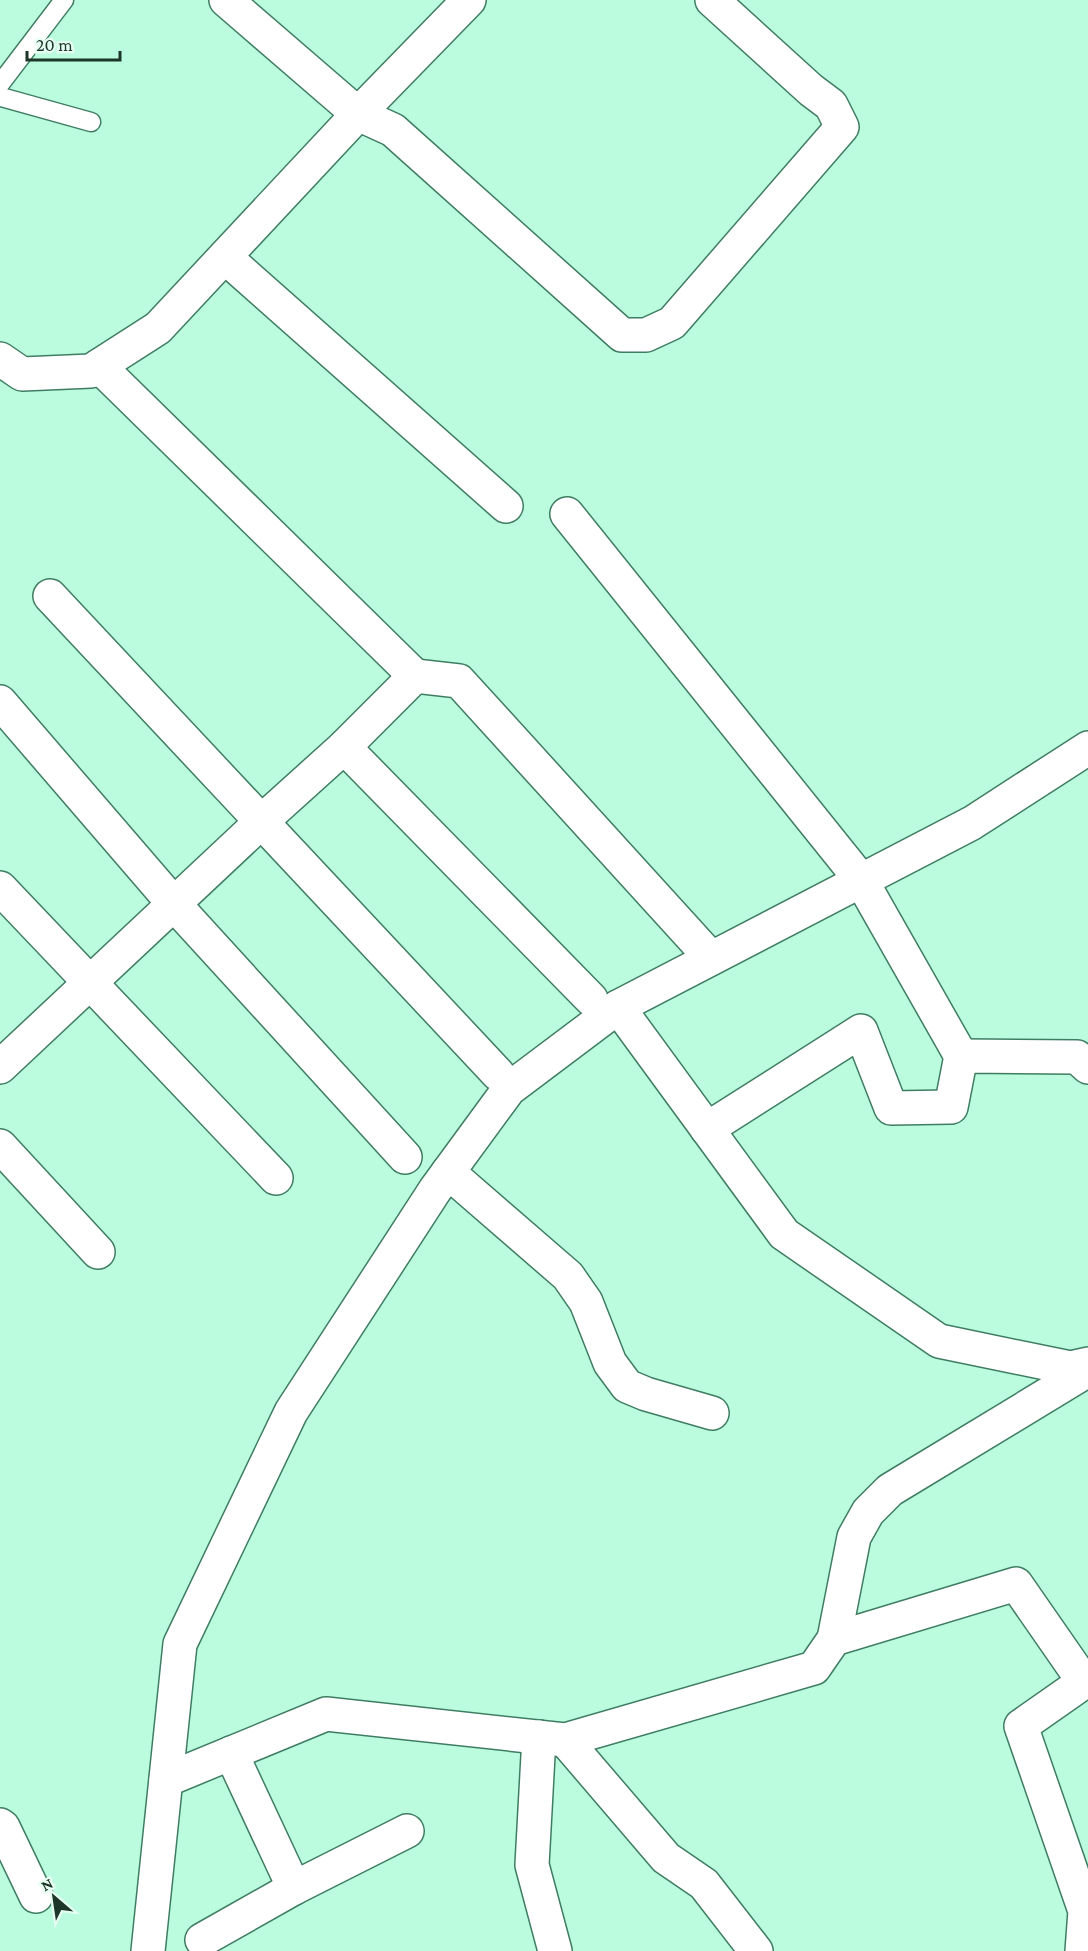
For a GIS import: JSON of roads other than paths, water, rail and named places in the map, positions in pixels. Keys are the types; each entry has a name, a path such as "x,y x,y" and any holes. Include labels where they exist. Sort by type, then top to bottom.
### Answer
{"street":[{"path":"226,0 358,114 393,130 622,335 646,335 672,323 842,128 831,105 811,90 712,0"},
{"path":"0,358 22,374 91,371 158,328 358,114 469,0"},
{"path":"225,257 506,506"},
{"path":"99,366 415,676 459,681 711,958"},
{"path":"567,514 861,880 962,1056 951,1107 891,1108 861,1031 707,1129"},
{"path":"50,596 498,1074"},
{"path":"0,1067 344,747 415,676"},
{"path":"0,702 174,904 405,1157"},
{"path":"344,747 604,1003 707,1129 784,1234 939,1341 1070,1368 1088,1364"},
{"path":"148,1951 180,1644 291,1412 448,1172 509,1089 604,1003 711,958 972,823 1088,748"},
{"path":"0,888 276,1178"},
{"path":"962,1056 1077,1058 1088,1067"},
{"path":"0,1146 98,1252"},
{"path":"448,1172 568,1276 586,1302 610,1363 627,1386 646,1394 712,1413"},
{"path":"166,1780 326,1714 552,1738 814,1668 834,1638 854,1537 868,1512 890,1490 1088,1370"},
{"path":"834,1638 1016,1584 1086,1681 1021,1726 1085,1911 1082,1951"},
{"path":"552,1738 532,1865 555,1951"},
{"path":"552,1738 666,1858 704,1884 756,1951"},
{"path":"231,1753 294,1887"},
{"path":"0,1825 36,1896"},
{"path":"202,1940 294,1887 407,1831"}],"lane":[{"path":"0,84 55,3"},
{"path":"0,95 91,123"}]}
